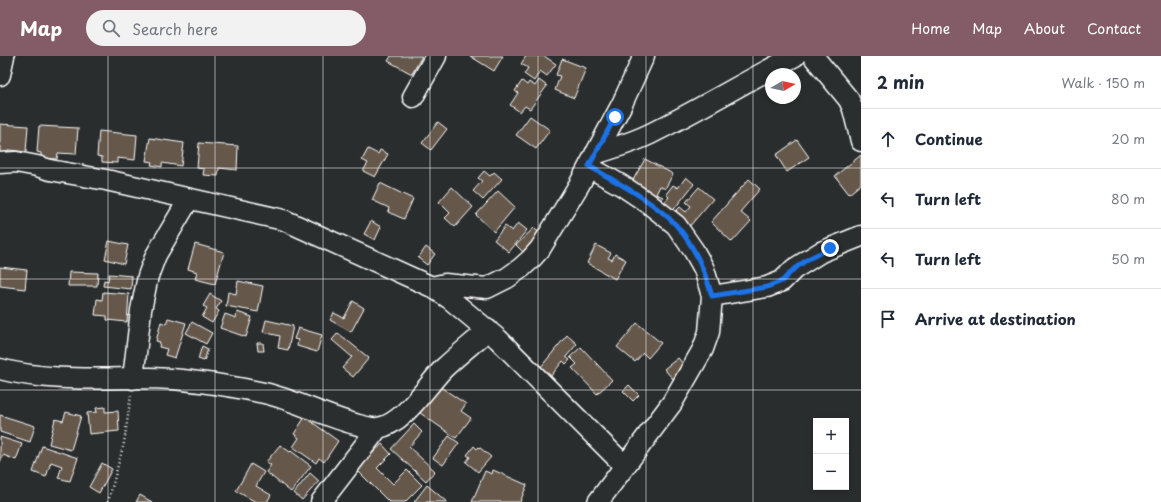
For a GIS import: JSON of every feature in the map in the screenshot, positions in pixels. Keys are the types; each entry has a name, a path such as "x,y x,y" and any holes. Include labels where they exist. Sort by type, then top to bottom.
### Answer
{"street":[{"path":"0,75 4,56"},
{"path":"413,97 436,56"},
{"path":"432,286 445,284 487,288 508,278 521,268 540,249 592,160 622,104 644,56"},
{"path":"592,160 648,135 795,56"},
{"path":"813,56 849,100 853,109 861,141"},
{"path":"592,160 621,184 676,225 691,246 704,269 712,296 709,332 703,349 672,403 598,502"},
{"path":"0,164 16,162 37,166 284,220 432,286 450,298 498,339 625,466"},
{"path":"133,379 141,310 148,276 156,255 189,199"},
{"path":"712,296 767,287 782,281 794,269 821,252 861,236"},
{"path":"0,369 39,377 76,379 151,378 206,382 266,394 337,420 363,427 378,428 392,423 414,404 444,368 488,330"},
{"path":"321,502 378,428"}],"path":[{"path":"108,502 124,443 133,379"}],"building":[{"path":"391,56 422,56 412,74 388,61"},
{"path":"470,56 503,56 494,71"},
{"path":"526,56 544,56 556,64 547,76 540,71 534,81 524,74 528,68 521,64"},
{"path":"562,59 586,68 574,98 555,90 560,76 556,75"},
{"path":"539,80 547,86 530,109 525,106 520,112 510,105 518,93 515,91 522,81 527,85 529,82 535,86"},
{"path":"530,116 550,130 536,149 516,135"},
{"path":"438,122 447,129 431,150 422,143"},
{"path":"0,124 28,126 26,152 9,150 8,156 0,155"},
{"path":"39,126 78,128 76,154 58,153 57,159 41,158 41,153 37,152"},
{"path":"99,131 137,135 135,160 117,158 117,163 102,162 102,157 97,156"},
{"path":"150,138 184,143 181,166 162,163 162,167 151,165 152,162 146,161"},
{"path":"797,140 809,157 787,172 776,155"},
{"path":"199,143 238,146 237,170 219,168 218,176 203,175 204,169 197,168"},
{"path":"368,149 378,154 380,150 388,154 375,177 363,171 368,163 362,160"},
{"path":"861,155 861,184 849,194 835,176"},
{"path":"645,159 673,174 665,189 660,186 656,194 663,197 657,208 626,177 633,180"},
{"path":"484,171 490,176 494,172 502,179 483,200 473,191 482,181 478,178"},
{"path":"686,177 694,184 671,213 662,205 669,197 666,194 673,185 678,188"},
{"path":"749,179 760,189 740,212 751,221 732,242 711,222"},
{"path":"380,183 413,199 404,219 388,212 389,208 372,200"},
{"path":"452,187 473,207 455,227 445,218 450,213 439,202"},
{"path":"699,187 713,199 688,228 673,214 680,207 686,212 691,206 686,202"},
{"path":"498,191 515,207 494,232 476,215"},
{"path":"371,221 381,227 375,240 364,234"},
{"path":"518,223 527,230 509,252 494,240 505,226 512,231"},
{"path":"534,228 543,237 525,254 516,245"},
{"path":"109,241 128,245 124,264 105,259"},
{"path":"195,244 224,252 215,284 195,279 197,272 188,269"},
{"path":"596,245 611,253 608,258 612,260 615,254 626,260 615,279 587,263"},
{"path":"426,247 435,254 427,265 418,258"},
{"path":"0,267 27,270 25,289 0,286"},
{"path":"69,272 98,273 97,286 68,286"},
{"path":"109,274 132,276 131,289 103,286 104,280 108,281"},
{"path":"238,281 263,286 258,312 226,306 228,292 236,294"},
{"path":"103,292 129,294 127,322 107,320 107,316 95,315 97,299 102,300"},
{"path":"210,294 221,301 216,309 219,311 212,323 202,317 207,308 203,306"},
{"path":"353,301 364,308 351,332 330,320 334,313 344,318"},
{"path":"237,312 252,317 246,337 220,328 225,314 236,318"},
{"path":"168,318 186,323 175,358 165,355 167,349 159,347 160,342 156,341 161,322 166,324"},
{"path":"266,320 293,326 288,350 278,348 280,336 263,332"},
{"path":"192,322 212,333 206,344 186,333"},
{"path":"637,323 661,343 648,358 643,353 635,362 617,347"},
{"path":"298,328 322,335 317,352 297,346 298,340 294,339"},
{"path":"338,333 369,358 353,377 342,368 352,357 332,340"},
{"path":"567,335 577,344 566,357 570,360 566,364 563,361 550,377 540,368"},
{"path":"257,343 263,343 264,351 258,351"},
{"path":"202,346 208,349 204,361 198,359"},
{"path":"581,347 612,380 597,394 572,368 577,364 570,357"},
{"path":"678,358 687,368 673,379 664,369"},
{"path":"629,385 639,395 633,401 623,391"},
{"path":"439,386 466,404 461,411 471,418 456,438 420,413"},
{"path":"105,407 105,412 118,411 119,431 89,434 87,413 97,412 96,408"},
{"path":"66,412 81,416 71,450 49,444 55,419 63,421"},
{"path":"0,415 35,426 30,442 0,432"},
{"path":"305,417 338,441 324,462 319,458 316,463 293,447 299,438 294,434"},
{"path":"414,424 422,432 409,447 435,471 426,481 391,449"},
{"path":"449,436 459,443 443,465 433,458"},
{"path":"0,437 22,444 16,460 3,455 0,462"},
{"path":"382,444 391,454 377,468 393,484 407,470 422,485 405,502 389,502 356,469"},
{"path":"280,445 290,452 291,451 311,466 291,492 266,472 271,465 266,462"},
{"path":"42,446 78,458 70,481 58,478 62,466 51,462 46,477 33,472"},
{"path":"474,446 477,449 479,447 491,457 478,472 466,462 470,457 467,455"},
{"path":"102,463 112,469 99,493 89,487"},
{"path":"251,464 264,472 256,486 271,495 267,502 256,502 236,491"},
{"path":"493,470 527,485 520,502 472,502 485,471 492,474"},
{"path":"310,473 319,481 302,500 294,493"},
{"path":"427,485 447,502 414,502"},
{"path":"140,495 152,502 136,502"}],"route":[{"path":"615,117 589,166 621,184 676,225 694,251 704,269 712,296 767,287 782,281 794,269 808,259 830,248"}]}
